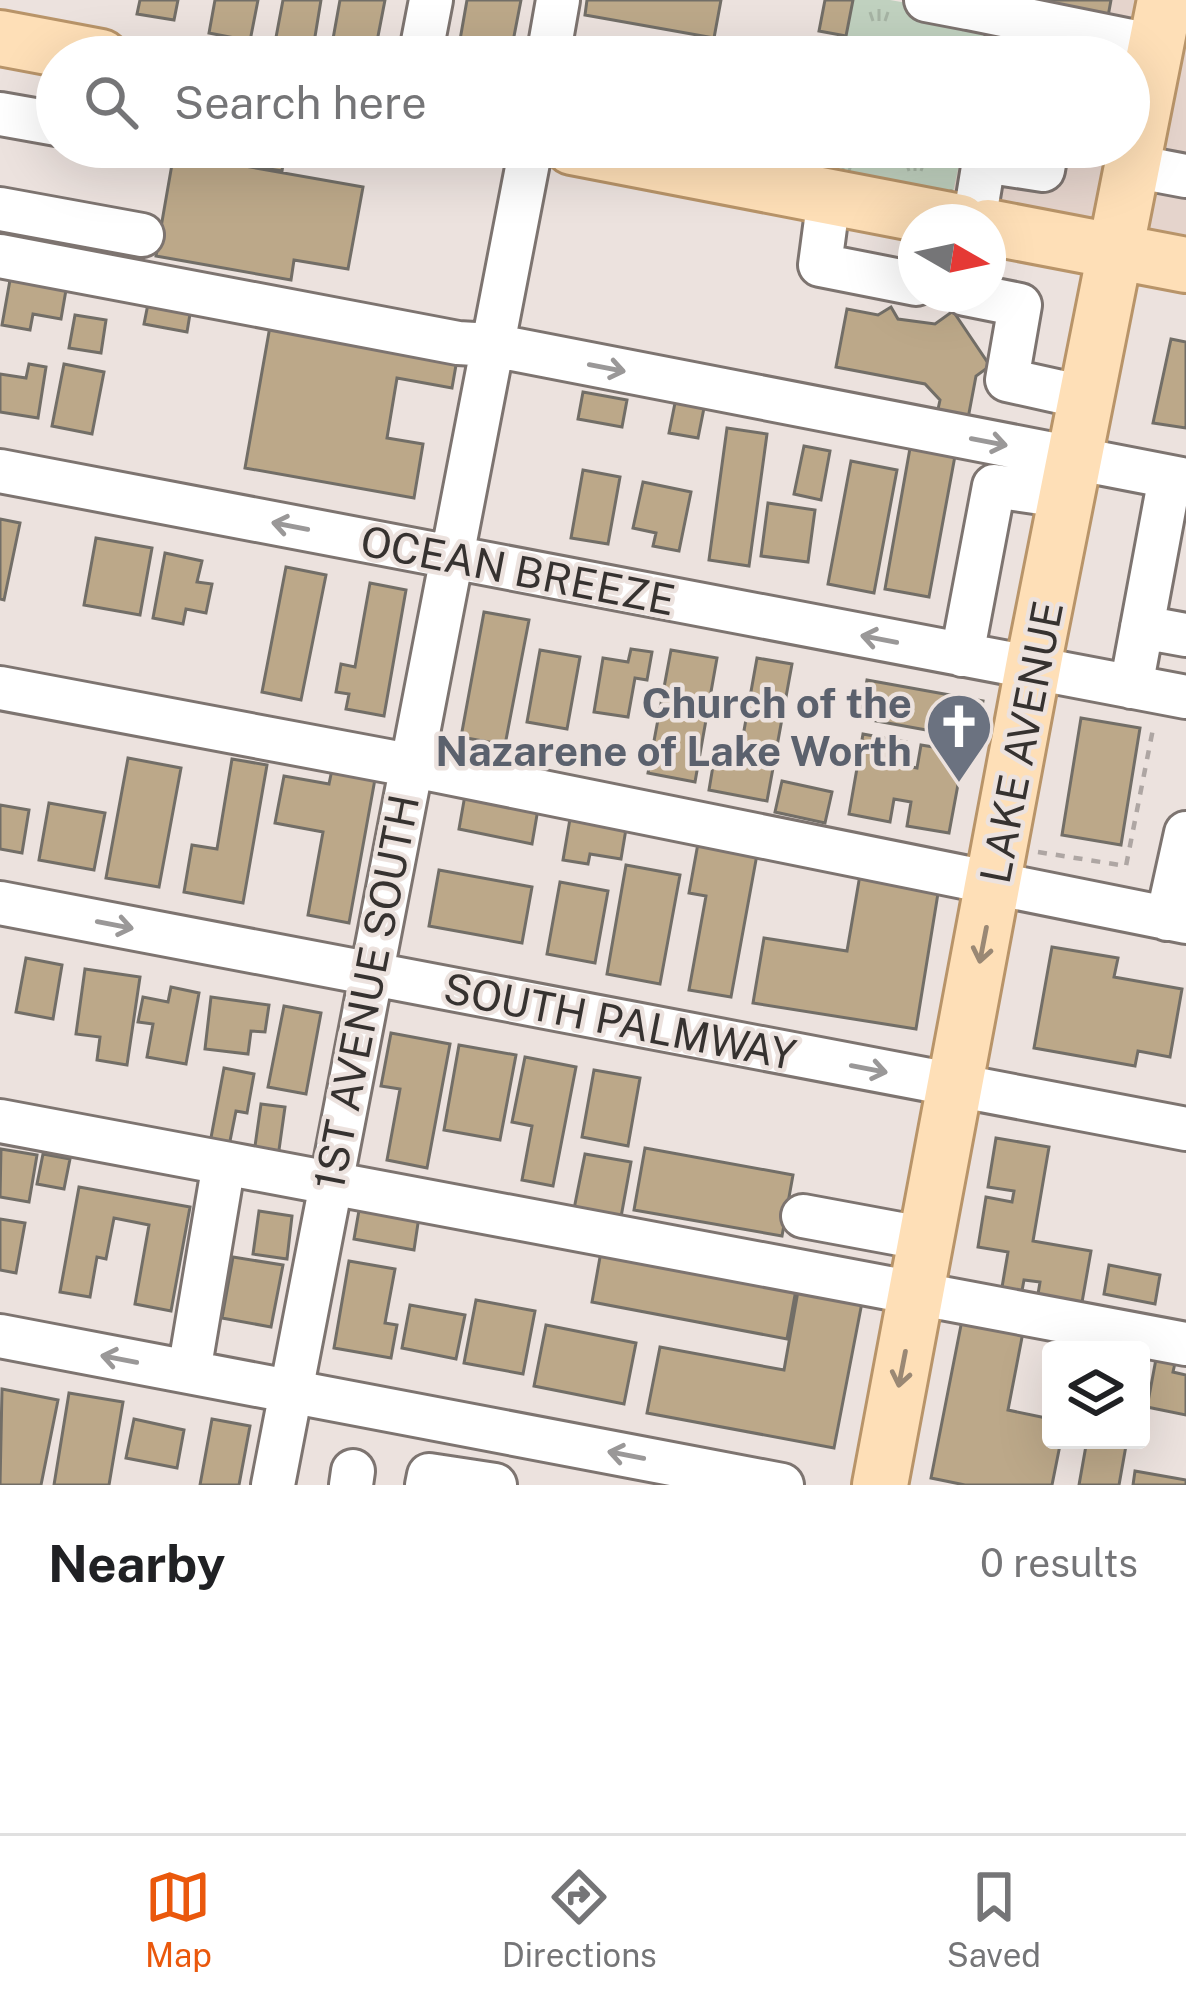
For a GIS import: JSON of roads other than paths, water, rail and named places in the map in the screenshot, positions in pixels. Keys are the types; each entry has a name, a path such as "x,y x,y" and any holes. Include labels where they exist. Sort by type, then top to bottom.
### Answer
{"main road":[{"path":"0,38 36,45"},
{"path":"682,168 898,210"},
{"name":"LAKE AVENUE","path":"880,1485 956,1086 1015,868 1036,668 1133,168"},
{"path":"1006,231 1186,265"}],"street":[{"path":"424,36 431,0"},
{"path":"552,36 558,0"},
{"path":"926,0 969,4 1085,36"},
{"path":"0,115 36,121"},
{"name":"1ST AVENUE SOUTH","path":"273,1485 527,168"},
{"path":"977,204 983,168"},
{"path":"1144,168 1186,176"},
{"path":"829,196 820,265 898,280"},
{"path":"0,209 142,235"},
{"path":"0,256 458,343 492,345 1072,478"},
{"path":"1006,302 1020,305 1007,380 1088,398"},
{"name":"OCEAN BREEZE","path":"0,471 1036,668 1158,699"},
{"path":"962,655 994,486 1072,478 1178,479 1131,670 1158,699"},
{"path":"1142,627 1186,634"},
{"path":"0,688 409,765 1015,868 1177,920 1186,833"},
{"name":"SOUTH PALMWAY","path":"0,904 1186,1129"},
{"path":"0,1121 1186,1343"},
{"path":"190,1372 224,1163"},
{"path":"803,1216 927,1239"},
{"path":"0,1336 782,1485"},
{"path":"427,1485 429,1474 495,1485"}],"place":[{"name":"Church of the Nazarene of Lake Worth","path":"959,785"}]}
